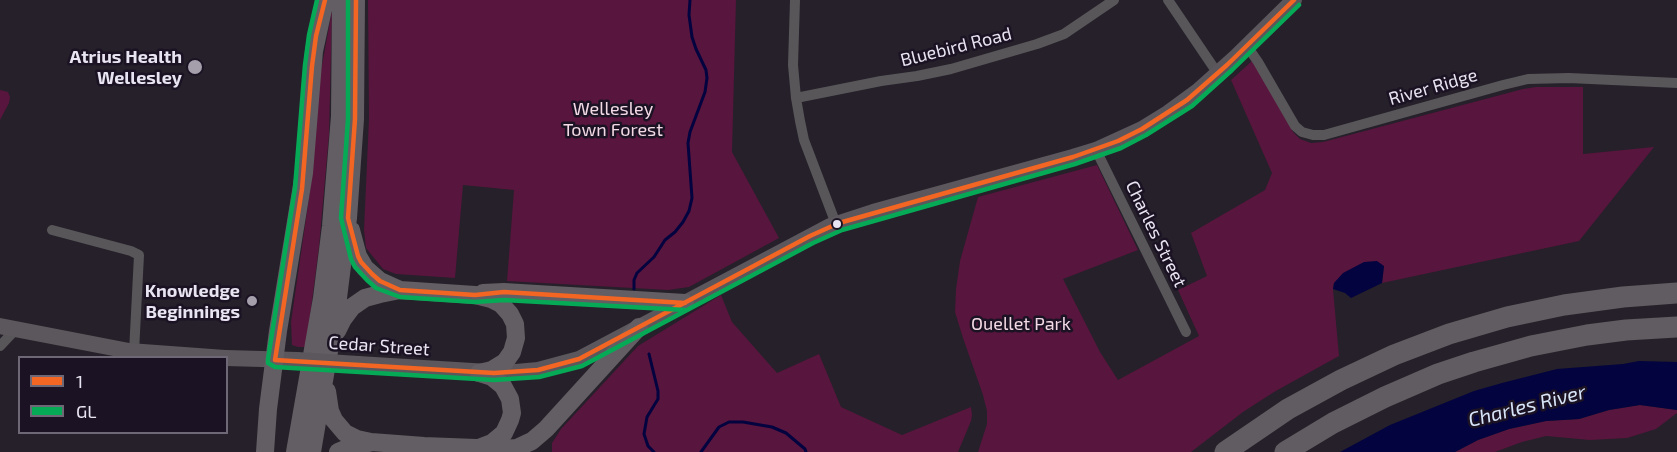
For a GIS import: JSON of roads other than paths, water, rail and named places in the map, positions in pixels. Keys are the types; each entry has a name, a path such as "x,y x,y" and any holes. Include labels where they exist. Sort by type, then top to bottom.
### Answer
{"highway":[{"path":"265,452 278,332 302,189 316,36 325,0"},
{"path":"295,452 322,298 331,226 340,116 341,0"},
{"path":"312,452 341,277 348,218 355,119 356,0"},
{"path":"348,218 361,262 376,278 400,290"},
{"path":"329,352 342,319 352,307 368,297 400,290 475,295 491,298 501,304 510,314 516,330 515,345 505,362 492,370 479,373"},
{"path":"475,295 504,292 685,303"},
{"path":"1225,452 1280,415 1341,380 1394,355 1440,337 1545,308 1604,299 1677,293"},
{"path":"325,377 330,411 341,430 351,436 371,442 509,449 532,441 554,421 639,327"},
{"path":"1285,452 1333,423 1385,397 1438,374 1474,362 1531,346 1587,335 1677,327"},
{"path":"479,373 492,376 503,386 510,399 512,413 504,433 492,443 479,448"},
{"path":"338,452 371,442"}],"main road":[{"name":"Cedar Street","path":"228,358 297,360 479,373 520,372 555,367 586,356 836,224 1096,150 1142,129 1187,100 1218,74 1294,0"},
{"name":"Cedar Street","path":"0,326 134,352 195,356"}],"street":[{"path":"795,0 793,65 796,98 804,140 836,224"},
{"name":"Bluebird Road","path":"796,98 951,69 1037,44 1064,34 1114,0"},
{"path":"1168,0 1218,74"},
{"name":"River Ridge","path":"1247,46 1295,126 1302,132 1313,135 1324,135 1528,80 1569,78 1677,83"},
{"name":"Charles Street","path":"1096,150 1186,332"},
{"path":"52,230 139,255 134,352"},
{"path":"0,346 17,328"}],"water":[{"path":"1377,261 1384,266 1382,283 1351,298 1333,289 1334,283 1343,273 1364,262"},
{"name":"Charles River","path":"1639,361 1677,362 1677,410 1640,405 1609,410 1579,419 1546,421 1509,429 1478,440 1455,452 1340,452 1390,425 1474,391 1557,369"}],"waterway":[{"path":"634,289 637,273 654,257 665,240 683,222 692,198 688,143 705,92 707,78 706,70 692,37 689,15 690,0"},
{"path":"649,354 658,399 647,417 644,434 648,446 654,452"},
{"path":"701,452 719,427 729,422 772,427 786,433 806,452"}],"place":[{"name":"Atrius Health Wellesley","path":"195,67"},
{"name":"Knowledge Beginnings","path":"252,301"}],"park label":[{"name":"Wellesley Town Forest","path":"613,119"},
{"name":"Ouellet Park","path":"1021,324"}]}
